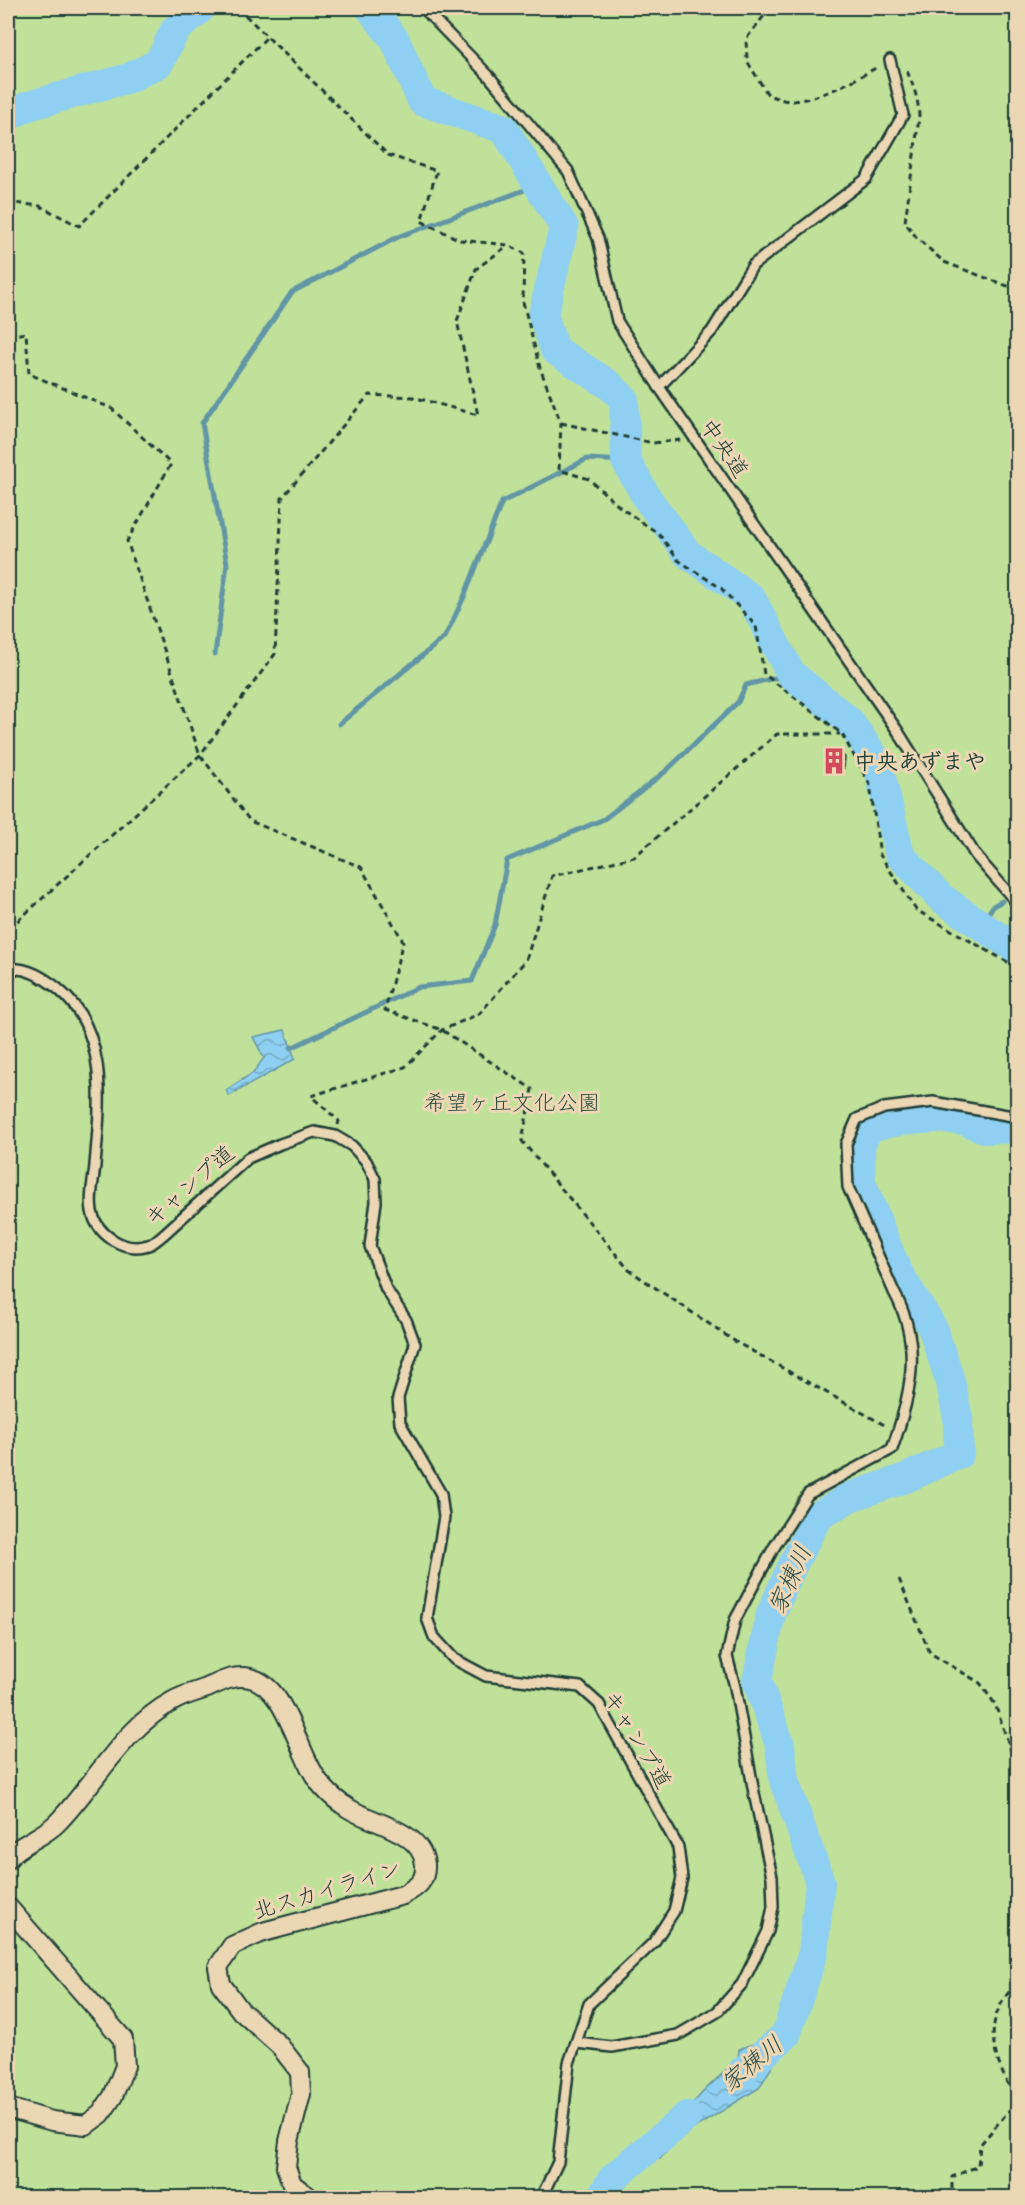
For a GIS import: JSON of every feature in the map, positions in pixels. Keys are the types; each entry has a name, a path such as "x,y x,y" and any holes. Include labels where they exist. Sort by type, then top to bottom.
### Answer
{"street":[{"name":"北スカイライン","path":"8,1859 13,1851 37,1839 58,1823 102,1767 140,1725 172,1701 231,1678 251,1678 267,1688 282,1704 310,1771 324,1789 349,1808 410,1839 424,1853 425,1870 419,1886 404,1895 263,1932 231,1946 218,1967 221,1984 241,2011 279,2045 300,2072 301,2094 286,2167 292,2184 310,2198"},
{"path":"8,1907 123,2039 125,2066 113,2096 101,2114 86,2124 52,2121 8,2108"}],"lane":[{"name":"中央道","path":"423,8 488,75 568,171 598,238 617,321 659,387 897,730 976,856 1017,904"},
{"path":"659,387 712,331 753,265 866,179 903,115 890,60"},
{"name":"キャンプ道","path":"8,969 18,968 44,978 65,994 85,1021 93,1047 100,1096 91,1209 99,1229 112,1240 130,1246 148,1245 163,1235 248,1158 314,1132 335,1136 352,1146 366,1161 375,1179 376,1202 370,1246 386,1289 406,1320 415,1344 398,1398 400,1423 441,1494 444,1517 427,1618 434,1637 454,1659 486,1676 580,1687 599,1704 678,1847 682,1878 674,1911 654,1942 589,2004 568,2063 558,2162 541,2198"},
{"path":"577,2043 612,2047 678,2035 717,2012 742,1984 768,1931 773,1907 772,1877 727,1656 735,1620 773,1549 808,1494 892,1449 910,1389 912,1342 903,1309 849,1187 846,1144 857,1119 884,1108 933,1102 1017,1117"}],"path":[{"path":"238,8 388,155 437,171 421,221 460,240 508,245 524,253 523,302 540,368 561,423 559,470 589,479 621,508 659,534 678,560 721,588 756,626 764,674 842,734 870,785 880,855 916,910 1017,968"},
{"path":"8,196 14,203 40,207 79,226 268,36"},
{"path":"8,207 14,203"},
{"path":"8,939 12,926 200,754 275,654 282,498 369,395 413,397 478,415 457,321 476,269 508,245"},
{"path":"8,336 26,333 29,374 111,408 171,464 127,541 200,754 250,821 361,867 403,941 385,1010 442,1030 532,1089 522,1141 629,1270 736,1342 897,1433"},
{"path":"561,423 653,443 694,438"},
{"path":"335,1136 339,1121 311,1096 405,1068 442,1030 479,1014 526,960 552,876 634,857 777,734 842,734"},
{"path":"899,1580 930,1653 980,1683 995,1704 1012,1754 1017,1791"},
{"path":"1017,1896 1013,1913 1017,1924"},
{"path":"949,2198 952,2196 952,2177 978,2166 980,2145 1017,2101 1002,2075 993,2046 994,2017 1017,1982"}],"green space":[{"name":"希望ヶ丘文化公園","path":"8,8 1017,8 1017,2197 8,2197"}],"water":[{"path":"285,1030 295,1059 229,1096 226,1090 253,1073 264,1058 253,1037"},
{"path":"767,2039 781,2052 759,2088 680,2137 660,2159 639,2160 706,2089 738,2059 739,2049"}],"building":[{"name":"中央あずまや","path":"835,750 845,757 844,768 833,772 824,766 825,755"}],"waterway":[{"path":"8,116 28,106 129,78 159,63 175,30 201,8"},
{"path":"370,8 395,40 422,101 504,129 564,227 543,315 555,350 608,384 624,399 626,461 647,498 688,554 751,598 791,674 849,721 877,761 900,855 941,898 1018,950"},
{"path":"215,654 227,564 202,423 292,292 398,237 538,185"},
{"path":"339,724 445,637 464,597 502,502 587,459 626,461"},
{"path":"291,1048 419,987 472,981 495,925 507,860 604,819 666,771 738,702 746,685 791,674"},
{"path":"981,925 993,906 1002,901"},
{"name":"家棟川","path":"743,2071 786,2035 813,1953 820,1882 784,1780 780,1745 757,1681 771,1614 818,1516 850,1497 906,1478 959,1454 958,1418 950,1380 932,1327 897,1271 861,1182 860,1145 869,1127 904,1120 939,1118 963,1120 987,1129 1018,1128"},
{"name":"家棟川","path":"601,2198 613,2178 687,2116"}],"place":[{"name":"中央あずまや","path":"834,761"}]}
